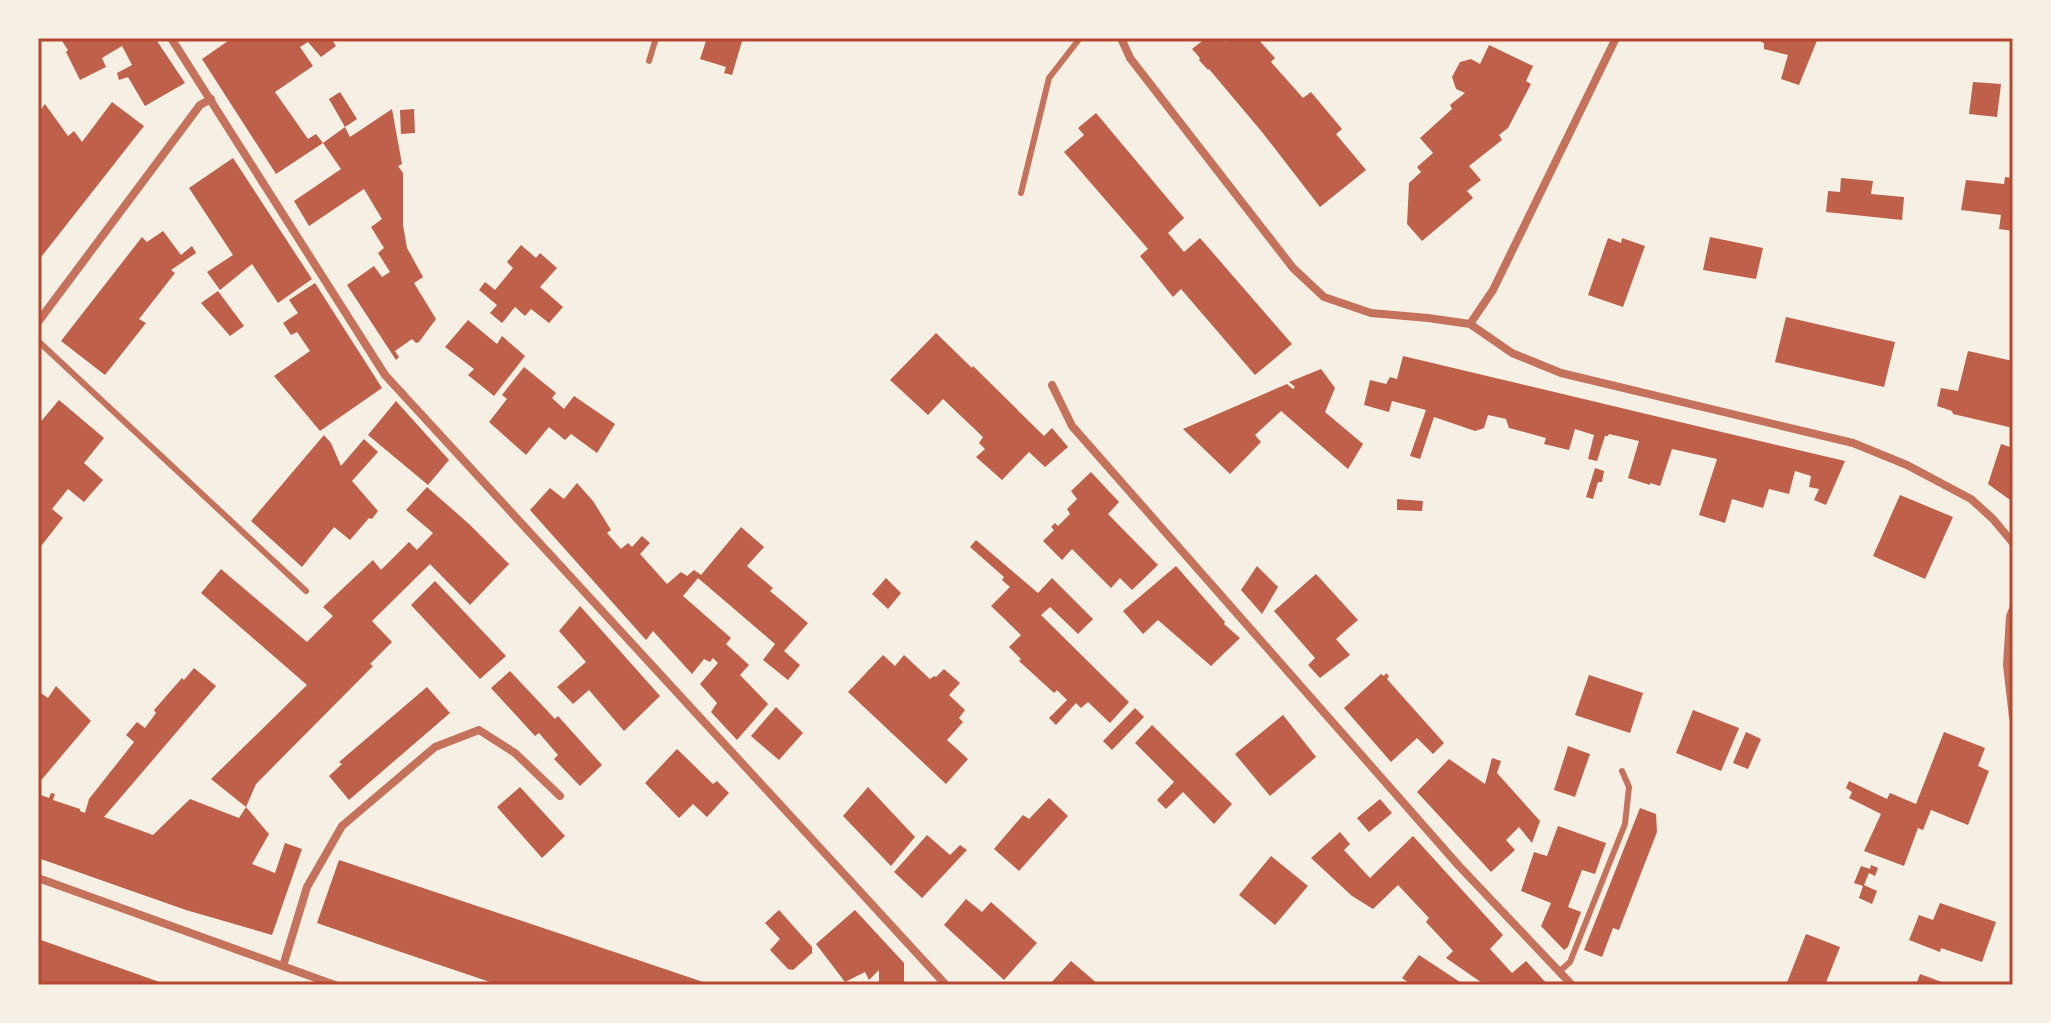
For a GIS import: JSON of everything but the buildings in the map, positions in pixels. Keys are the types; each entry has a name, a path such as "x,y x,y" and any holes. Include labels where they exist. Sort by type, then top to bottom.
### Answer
{"street":[{"path":"171,38 385,375 946,985"},
{"path":"1121,38 1130,58 1293,268 1324,297 1371,313 1470,324 1512,353 1561,373 1853,443 1907,465 1971,499 2013,543"},
{"path":"1470,324 1493,290 1616,38"},
{"path":"38,322 200,105 211,99"},
{"path":"1052,385 1072,426 1459,866 1572,985"},
{"path":"2013,609 2007,665 2013,717"},
{"path":"283,966 307,887 342,826 435,747 479,730 515,753 560,796"},
{"path":"38,878 335,985"}],"lane":[{"path":"649,61 656,38"},
{"path":"1021,193 1049,78 1080,38"},
{"path":"38,341 306,591"},
{"path":"1560,971 1570,962 1625,824 1629,787 1622,771"}]}
